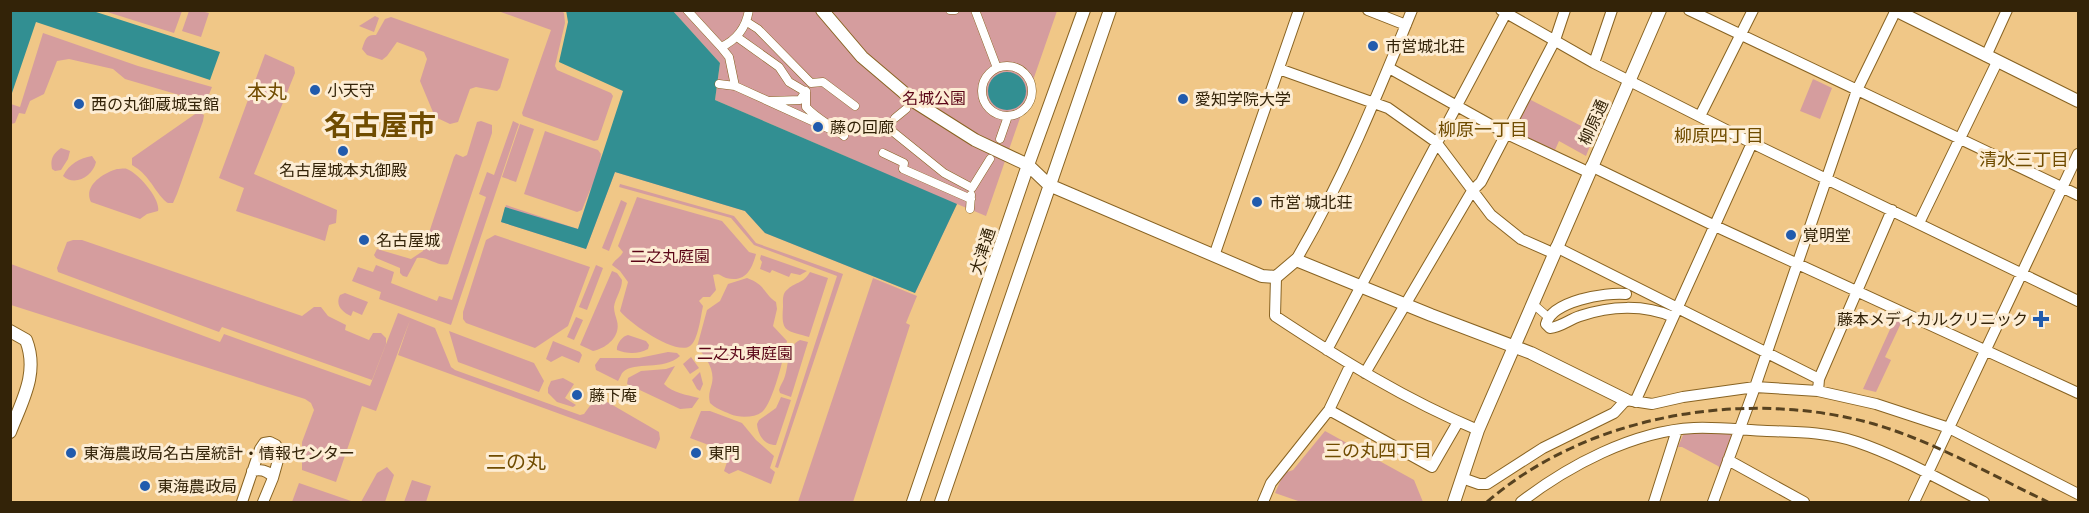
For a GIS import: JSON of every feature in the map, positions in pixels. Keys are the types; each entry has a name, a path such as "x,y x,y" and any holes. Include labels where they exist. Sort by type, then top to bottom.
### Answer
{"street":[{"path":"687,10 729,57 735,86"},
{"path":"721,47 737,37 747,22 748,10"},
{"path":"822,10 862,57 915,102 948,125 1028,165 1049,185 1262,276 1276,277 1296,260 1317,224 1376,102 1412,10"},
{"path":"950,10 955,10"},
{"path":"975,10 997,68"},
{"name":"大津通","path":"913,502 1028,165 1084,10"},
{"path":"940,502 1110,10"},
{"path":"1214,256 1299,10"},
{"path":"1368,10 1406,25"},
{"path":"1365,373 1472,191 1481,182 1555,40 1565,10"},
{"path":"1594,63 1612,10"},
{"name":"柳原通","path":"1454,502 1478,430 1554,250 1660,10"},
{"path":"1689,10 2079,195"},
{"path":"1700,116 1753,10"},
{"path":"1986,56 2007,10"},
{"path":"1713,502 1857,90 1896,11 2079,101"},
{"path":"1327,350 1457,105 1503,12 1594,63 1752,143 2079,301"},
{"path":"747,22 758,29 812,83"},
{"path":"737,37 779,68 789,82 806,92"},
{"path":"1919,223 1998,62"},
{"path":"1029,78 1032,91 1028,105 1023,111 1008,116 999,115 986,104 982,87 985,79 997,68 1012,66 1019,68 1029,78 1038,82"},
{"path":"1389,68 1507,134 1590,169 2079,393"},
{"path":"1279,69 1388,108 1436,142 1491,215 1521,239 1554,250 1675,312 1766,352 1819,379"},
{"path":"812,83 823,82 855,106"},
{"path":"768,101 800,100 812,83"},
{"path":"719,84 735,86 844,136 830,124 815,117 806,107 806,92"},
{"path":"895,118 906,109"},
{"path":"1000,139 1008,116"},
{"path":"892,131 944,173 972,188"},
{"path":"1462,478 1479,484 1487,484 1543,448 1614,413 1631,401 1675,312 1752,143"},
{"path":"883,153 904,164 903,169 971,199"},
{"path":"1914,502 2079,154"},
{"path":"970,209 972,188 990,159"},
{"path":"1818,391 1819,379 1892,210"},
{"path":"1296,260 1531,353 1631,401 1652,404 1683,397 1755,387 1818,391 1876,404 1949,428 2079,494"},
{"path":"1276,277 1275,316 1350,366 1478,430"},
{"path":"1628,289 1574,302 1548,316 1546,324 1550,328 1557,328 1578,316 1602,310 1628,308 1675,312"},
{"path":"1628,289 1628,308"},
{"path":"1532,303 1548,316"},
{"path":"10,331 26,340 32,363 30,377 10,432"},
{"path":"1263,502 1270,483 1329,410 1350,366"},
{"path":"1329,410 1432,467 1458,422"},
{"path":"1521,502 1562,474 1594,457 1650,436 1695,428 1810,432 1855,441 1927,473 1984,502"},
{"path":"1654,502 1677,430"},
{"path":"242,502 264,443 270,442 276,445 280,453 263,502"},
{"path":"1728,460 1800,502"},
{"path":"252,471 260,469 271,474 273,478"}],"green space":[{"path":"561,10 564,13 565,23 555,66 557,70 611,93 613,96 598,140 594,141 523,116 522,113 551,30 498,11"},
{"path":"104,11 182,11 174,33"},
{"path":"189,11 209,13 201,37 182,31"},
{"name":"名城公園","path":"673,11 1057,11 986,216 957,204 915,293 765,233 745,211 615,172 586,249 501,222 506,205 578,229 592,185 582,210 577,212 524,194 545,131 598,150 601,154 600,161 602,156 854,160 715,100 720,63"},
{"path":"375,16 379,18 374,32 359,26"},
{"path":"391,17 509,59 500,88 497,91 476,87 470,89 458,122 450,124 435,117 420,81 427,59 424,52 397,42 382,60 367,55 362,49 366,38 376,35 385,19"},
{"path":"43,33 138,66 212,87 208,97 186,97 125,79 113,69 69,59 57,61 44,94 30,101 25,114 19,113 15,123 11,124 11,104 20,107"},
{"path":"265,54 294,67 295,73 254,174 337,210 336,223 329,225 325,241 236,211 244,188 219,178"},
{"path":"1813,79 1832,88 1820,119 1800,111"},
{"path":"1529,99 1595,133 1586,156 1559,141 1555,150 1513,133"},
{"path":"198,112 204,115 203,121 177,194 173,203 168,203 150,181 132,165 132,158"},
{"path":"513,121 519,124 451,325 379,299 381,292 352,281 358,267 373,272 376,265 394,272 391,283 437,301 439,296 452,300 486,197 479,194 487,172 494,175"},
{"path":"477,122 492,125 492,133 448,264 417,258 407,277 403,276 400,268 376,258 374,255 377,249 411,259 423,251 454,157 456,154 463,157 467,155"},
{"path":"520,124 534,129 516,182 502,177"},
{"path":"61,148 70,151 68,159 61,170 55,171 52,169 51,162"},
{"path":"92,156 96,162 94,167 83,178 73,180 63,176 75,162"},
{"path":"117,169 132,171 142,181 156,200 158,211 140,219 91,202 89,196 92,186 101,177"},
{"path":"620,184 734,216 756,243 843,274 778,468 775,467 837,276 754,245 731,218 619,187"},
{"name":"二之丸庭園","path":"637,197 722,221 749,252 756,254 750,270 743,277 733,279 713,275 716,290 710,297 703,297 699,301 703,306 700,321 695,339 690,346 683,348 664,342 632,323 620,311 628,282 612,265 623,252 618,246"},
{"path":"621,200 627,203 609,251 602,248"},
{"path":"495,235 590,267 568,326 535,348 466,323 463,319 463,312 486,240"},
{"path":"82,240 302,316 314,307 321,307 328,316 346,325 345,330 369,340 373,333 381,333 386,338 386,344 372,380 222,327 219,332 58,272 57,268 67,242"},
{"path":"761,255 807,271 800,275 791,273 789,277 772,270 770,273 760,269"},
{"path":"11,264 220,342 224,334 370,386 398,313 435,328 451,367 455,370 580,415 584,414 597,396 659,432 660,439 656,449 398,355 410,320 376,411 362,406 336,482 302,470 302,442 314,410 311,403 305,399 11,305"},
{"path":"596,265 603,268 587,310 579,307"},
{"path":"612,271 617,273 622,280 614,307 617,332 608,344 593,351 580,345"},
{"path":"810,272 828,278 809,337 790,331 784,326 783,299 791,286 805,279"},
{"name":"二之丸東庭園","path":"747,278 758,283 776,302 777,309 773,326 787,341 777,379 766,407 759,414 742,417 725,412 710,403 709,395 713,378 711,368 697,347 707,310 720,301 728,284"},
{"path":"873,278 917,296 906,323 910,325 853,502 798,502"},
{"path":"345,293 368,302 362,315 353,311 351,316 340,308 338,302 340,295"},
{"path":"1896,316 1903,319 1885,357 1891,360 1876,392 1863,389"},
{"path":"576,317 583,320 574,340 567,337"},
{"path":"449,331 534,363 544,381 539,392 458,362"},
{"path":"628,335 646,341 649,345 648,349 633,353 617,350 620,341"},
{"path":"800,340 808,342 791,397 780,393 779,390 793,346"},
{"path":"553,341 580,352 582,355 579,363 562,356 551,362 546,359"},
{"path":"668,352 677,353 680,356 673,361 658,365 628,369 622,373 618,381 596,370 595,365 600,358 639,358"},
{"path":"691,357 699,368 690,374 683,364"},
{"path":"675,366 664,384 676,392 699,398 692,408 680,409 627,384 628,378 641,371"},
{"path":"700,372 703,384 700,391 692,380"},
{"path":"563,378 574,384 565,398 576,405 573,407 557,402 548,393 551,381"},
{"path":"781,397 791,400 776,445 772,445 762,439 757,424 776,408"},
{"path":"701,411 710,411 742,423 774,456 770,468 775,472 771,484 738,470 729,474 724,471 730,453 690,438"},
{"path":"1325,431 1414,480 1423,502 1301,502 1275,493 1284,473 1293,470"},
{"path":"1687,432 1730,433 1732,436 1721,469 1682,447 1678,447 1683,435"},
{"path":"387,467 394,475 385,502 361,502 377,473"},
{"path":"412,480 431,486 426,502 404,502"},
{"path":"299,483 354,502 292,502"}],"water":[{"path":"11,10 93,11 220,52 210,80 36,22 12,93 10,93"},
{"path":"566,10 673,11 720,63 715,100 957,204 915,293 765,233 745,211 615,172 586,249 501,222 505,207 578,229 623,91 559,62 568,22"},
{"path":"1007,72 1014,73 1020,78 1025,84 1025,98 1020,104 1014,109 1007,110 1000,109 994,104 989,98 988,91 989,84 994,78 1000,73"}],"railway":[{"path":"1487,502 1527,472 1572,448 1620,429 1671,416 1722,410 1774,409 1825,413 1897,431 1941,449 2048,502"}],"place":[{"name":"市営城北荘","path":"1373,46"},
{"name":"小天守","path":"315,90"},
{"name":"愛知学院大学","path":"1183,99"},
{"name":"西の丸御蔵城宝館","path":"79,104"},
{"name":"藤の回廊","path":"818,127"},
{"name":"名古屋城本丸御殿","path":"343,151"},
{"name":"市営 城北荘","path":"1257,202"},
{"name":"覚明堂","path":"1791,235"},
{"name":"名古屋城","path":"364,240"},
{"name":"藤本メディカルクリニック","path":"2041,319"},
{"name":"藤下庵","path":"577,395"},
{"name":"東海農政局名古屋統計・情報センター","path":"71,453"},
{"name":"東門","path":"696,453"},
{"name":"東海農政局","path":"145,486"}],"district":[{"name":"本丸","path":"267,91"},
{"name":"名古屋市","path":"380,124"},
{"name":"柳原一丁目","path":"1483,129"},
{"name":"柳原四丁目","path":"1719,135"},
{"name":"清水三丁目","path":"2024,159"},
{"name":"三の丸四丁目","path":"1378,450"},
{"name":"二の丸","path":"516,461"}]}
